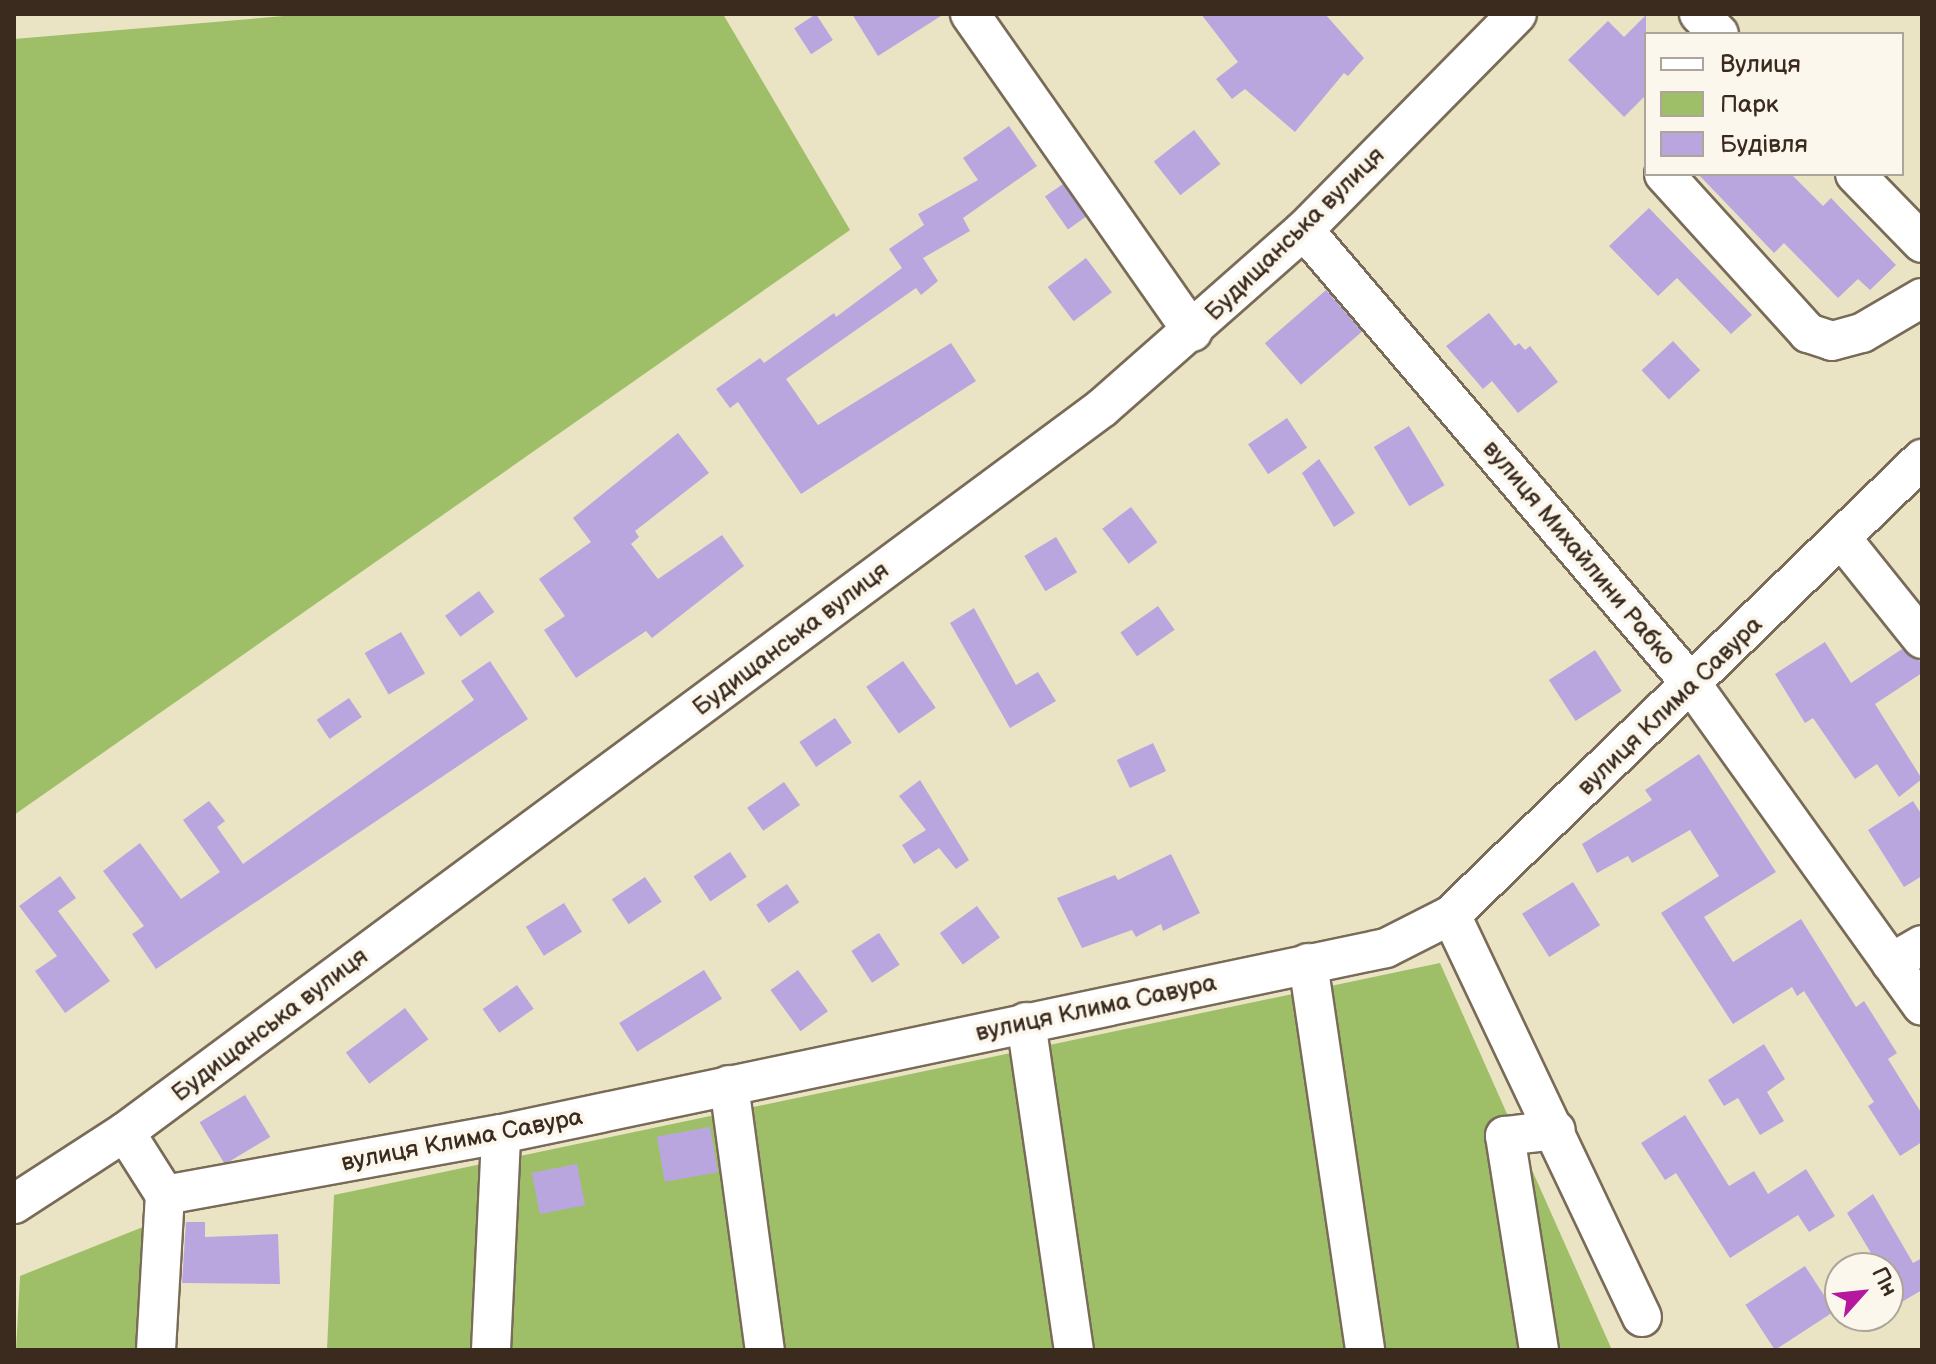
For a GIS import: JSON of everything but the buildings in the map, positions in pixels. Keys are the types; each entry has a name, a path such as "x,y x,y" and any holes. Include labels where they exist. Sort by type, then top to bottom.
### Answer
{"street":[{"path":"970,14 1193,332"},
{"name":"Будищанська вулиця","path":"14,1204 125,1132 1102,408 1193,332 1304,230 1517,14"},
{"path":"1699,14 1717,32"},
{"path":"1666,176 1808,333 1832,341 1862,333 1922,298"},
{"path":"1857,176 1922,243"},
{"name":"вулиця Михайлини Рабко","path":"1304,230 1693,686 1907,954 1922,1006"},
{"name":"вулиця Клима Савура","path":"165,1195 501,1134 1386,948 1451,915 1693,686 1922,459"},
{"path":"1842,539 1922,639"},
{"path":"1451,915 1556,1130 1642,1317"},
{"path":"1308,963 1365,1350"},
{"path":"1026,1022 1074,1350"},
{"path":"729,1085 765,1350"},
{"path":"1539,1350 1505,1136 1556,1130"},
{"path":"125,1132 165,1195 156,1350"},
{"path":"491,1350 501,1134"}],"green space":[{"path":"308,14 723,14 850,230 14,815 14,39"},
{"path":"1440,963 1612,1350 327,1350 334,1195"},
{"path":"158,1221 150,1350 16,1350 20,1276"}]}
